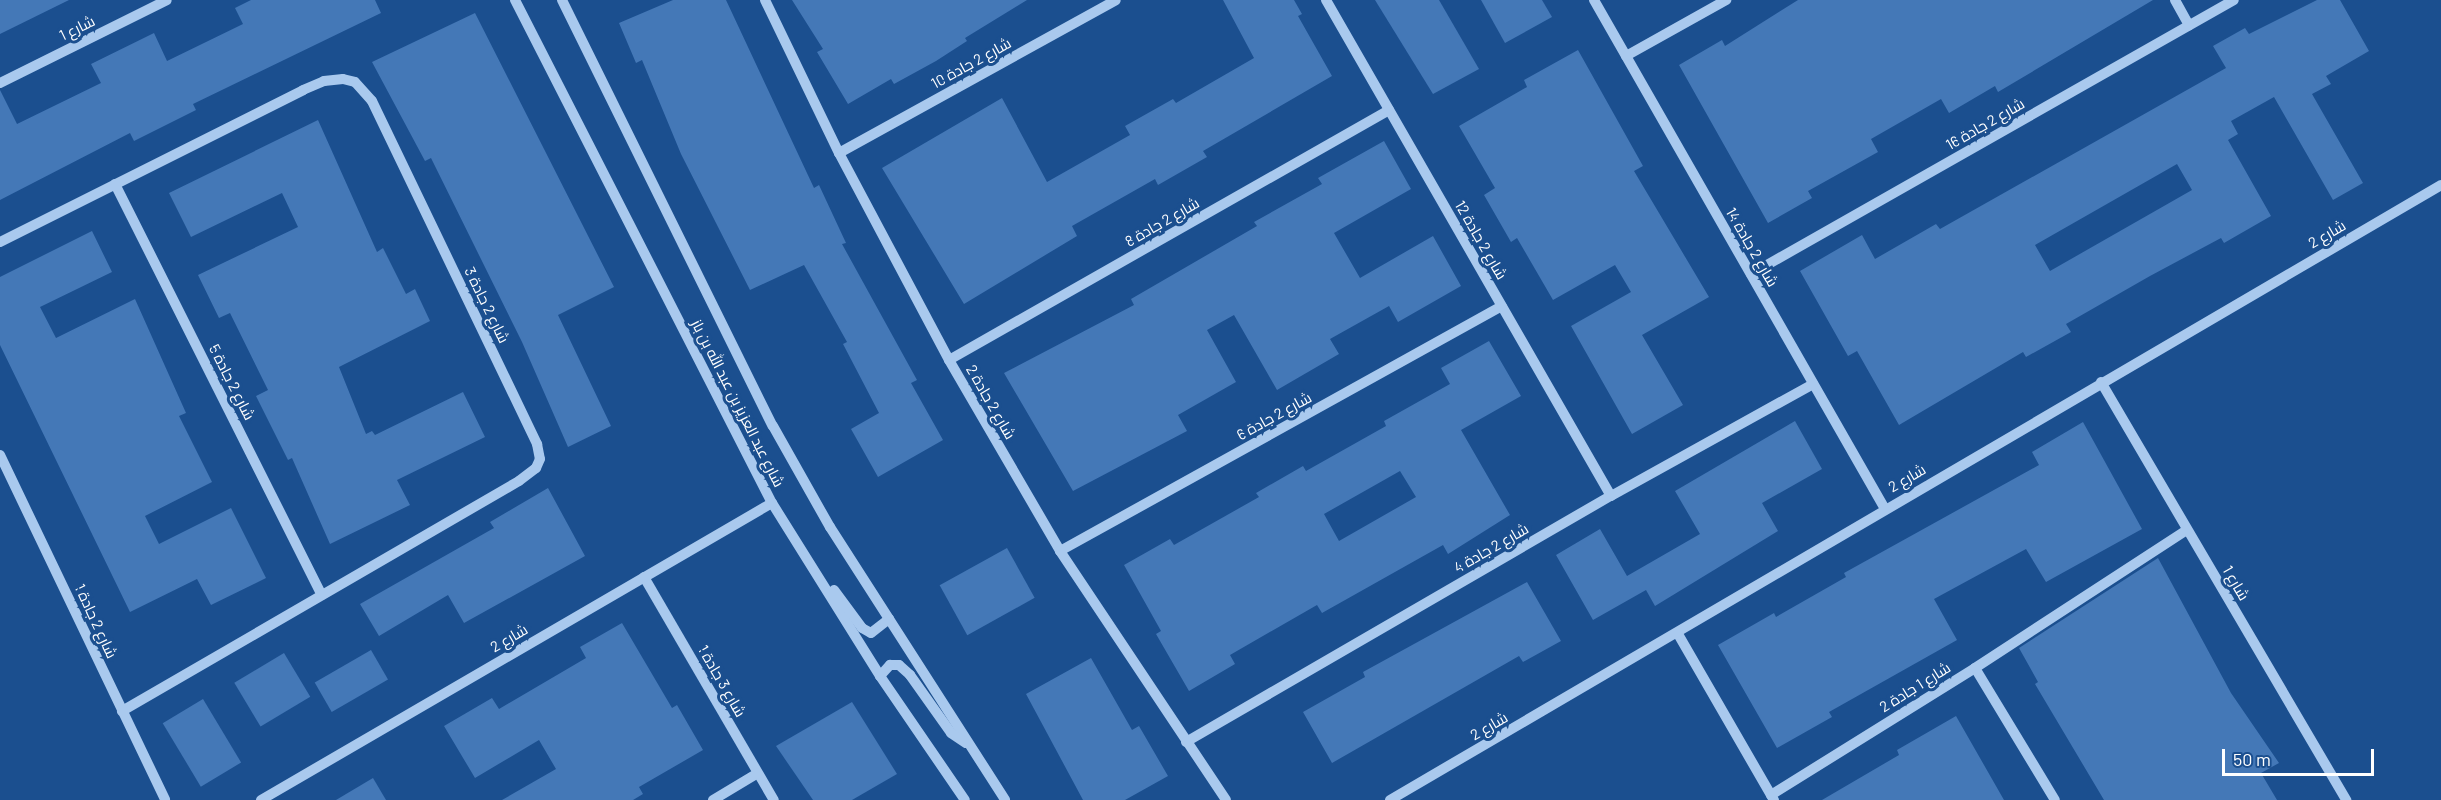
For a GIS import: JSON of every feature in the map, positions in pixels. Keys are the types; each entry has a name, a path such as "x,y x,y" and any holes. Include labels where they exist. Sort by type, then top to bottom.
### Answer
{"street":[{"name":"شارع 1","path":"0,83 167,0"},
{"name":"شارع عبد العزيز بن عبد الله بن باز","path":"515,0 772,503 880,676 965,800"},
{"name":"شارع عبد العزيز بن عبد الله بن باز","path":"562,0 773,426 889,619 1005,800"},
{"name":"شارع 2 جادة 2","path":"765,0 839,153 949,360 1060,551 1226,800"},
{"name":"شارع 2 جادة 10","path":"839,153 1116,0"},
{"name":"شارع 2 جادة 12","path":"1326,0 1611,496"},
{"name":"شارع 2 جادة 14","path":"1594,0 1885,509"},
{"path":"1626,56 1726,0"},
{"path":"2175,0 2189,25"},
{"name":"شارع 2 جادة 16","path":"1750,274 2234,0"},
{"name":"شارع 2 جادة 3","path":"0,242 324,81 343,79 355,82 372,100 530,427 540,459 536,468 519,481 122,711"},
{"name":"شارع 2 جادة 8","path":"949,360 1389,110"},
{"name":"شارع 2 جادة 5","path":"115,184 322,595"},
{"name":"شارع 2","path":"1390,800 1678,634 1885,509 2441,185"},
{"name":"شارع 2 جادة 6","path":"1060,551 1502,306"},
{"name":"شارع 1","path":"2101,382 2346,800"},
{"name":"شارع 2 جادة 4","path":"1186,742 1611,496 1813,384"},
{"name":"شارع 2 جادة 1","path":"0,455 165,800"},
{"name":"شارع 2","path":"261,800 772,503"},
{"path":"1975,668 2187,530"},
{"name":"شارع 3 جادة 1","path":"644,577 774,800"},
{"path":"822,581 836,592 862,628 871,633 889,619"},
{"name":"شارع 1 جادة 2","path":"1678,634 1773,798 1975,668 2055,800"},
{"path":"880,676 890,665 899,665 910,675 951,733 971,747"},
{"path":"713,800 758,773"}],"building":[{"path":"0,0 69,0 0,34"},
{"path":"251,0 375,0 381,13 193,104 196,110 134,141 130,133 0,200 0,90 17,124 101,83 91,64 154,33 167,61 243,24 235,8"},
{"path":"673,0 726,0 814,188 819,185 846,243 842,244 917,380 911,383 943,440 878,477 851,429 879,413 843,344 847,342 804,265 750,290 681,154 642,60 636,63 619,23"},
{"path":"792,0 1027,0 965,38 967,41 936,61 894,84 891,79 848,104 817,52 823,49"},
{"path":"1223,0 1294,0 1302,14 1298,16 1332,76 1203,151 1207,157 1158,185 1155,179 1072,226 1077,236 964,304 882,168 1002,98 1047,182 1130,135 1125,126 1173,99 1176,103 1254,58"},
{"path":"1375,0 1439,0 1479,69 1433,94"},
{"path":"1481,0 1542,0 1552,17 1505,43"},
{"path":"1798,0 2153,0 1998,92 1995,86 1949,113 1941,99 1871,139 1878,152 1808,191 1812,198 1768,223 1679,65 1722,40 1725,46"},
{"path":"2317,0 2340,0 2369,51 2326,76 2331,84 2312,94 2363,183 2333,200 2274,97 2231,121 2238,134 2228,140 2271,216 2224,243 2221,238 2150,276 2066,324 2071,332 2026,357 2023,352 1899,425 1857,351 1848,356 1800,271 1862,235 1875,259 1936,224 1940,229 2226,68 2213,46 2245,28 2249,34","holes":["2177,164 2192,190 2050,271 2035,245"]},
{"path":"475,13 614,287 558,315 611,426 568,447 522,342 431,158 425,161 372,62"},
{"path":"1578,50 1643,166 1634,171 1709,297 1642,335 1683,405 1632,434 1571,326 1631,292 1615,265 1553,300 1517,238 1511,242 1484,195 1495,188 1459,126 1527,87 1524,80"},
{"path":"318,120 377,252 383,248 406,294 415,289 430,321 339,367 366,434 372,431 375,435 463,392 485,437 397,480 410,505 330,544 292,458 288,460 256,396 268,390 230,313 219,318 198,275 298,227 282,193 191,237 169,193"},
{"path":"1384,141 1411,189 1334,233 1360,278 1433,236 1461,286 1398,322 1389,306 1330,339 1339,354 1277,390 1234,315 1207,330 1236,382 1178,415 1187,431 1073,491 1004,373 1134,305 1131,299 1257,226 1254,222 1322,184 1318,178"},
{"path":"92,231 112,272 40,307 56,338 135,299 186,413 179,416 212,482 145,516 159,544 231,508 266,578 211,605 197,579 130,612 0,345 0,277"},
{"path":"1489,341 1521,396 1461,430 1510,515 1448,554 1443,545 1322,613 1317,605 1230,655 1235,664 1189,691 1156,634 1161,631 1124,565 1170,539 1174,545 1259,497 1256,493 1303,466 1306,471 1386,426 1384,421 1450,384 1441,368","holes":["1400,471 1416,497 1339,541 1324,514"]},
{"path":"1795,421 1822,469 1762,503 1778,531 1655,606 1646,590 1593,620 1556,555 1600,529 1627,576 1700,534 1675,491"},
{"path":"2083,422 2142,529 2046,582 2026,549 1934,599 1957,640 1829,712 1832,717 1777,748 1718,645 1774,613 1776,617 1846,577 1844,573 2039,465 2032,452"},
{"path":"548,488 585,556 464,623 448,595 379,636 360,604 494,528 490,522"},
{"path":"1007,548 1035,598 967,635 940,585"},
{"path":"2158,558 2231,693 2279,763 2261,773 2277,800 2104,800 2035,684 2038,682 2019,648"},
{"path":"1527,582 1561,641 1523,662 1519,656 1332,763 1303,712 1365,677 1363,672"},
{"path":"622,623 672,708 677,705 703,750 639,787 643,794 633,800 502,800 556,769 539,740 475,778 444,726 492,698 499,709 586,658 580,647"},
{"path":"371,650 388,679 332,712 315,682"},
{"path":"284,653 310,697 261,727 234,683"},
{"path":"1091,658 1132,730 1139,726 1168,776 1125,800 1083,800 1026,694"},
{"path":"203,699 241,762 201,787 163,723"},
{"path":"852,702 897,774 852,800 813,800 776,746"},
{"path":"1956,716 2004,800 1822,800 1899,755 1897,750"},
{"path":"373,778 386,800 336,800"}]}
